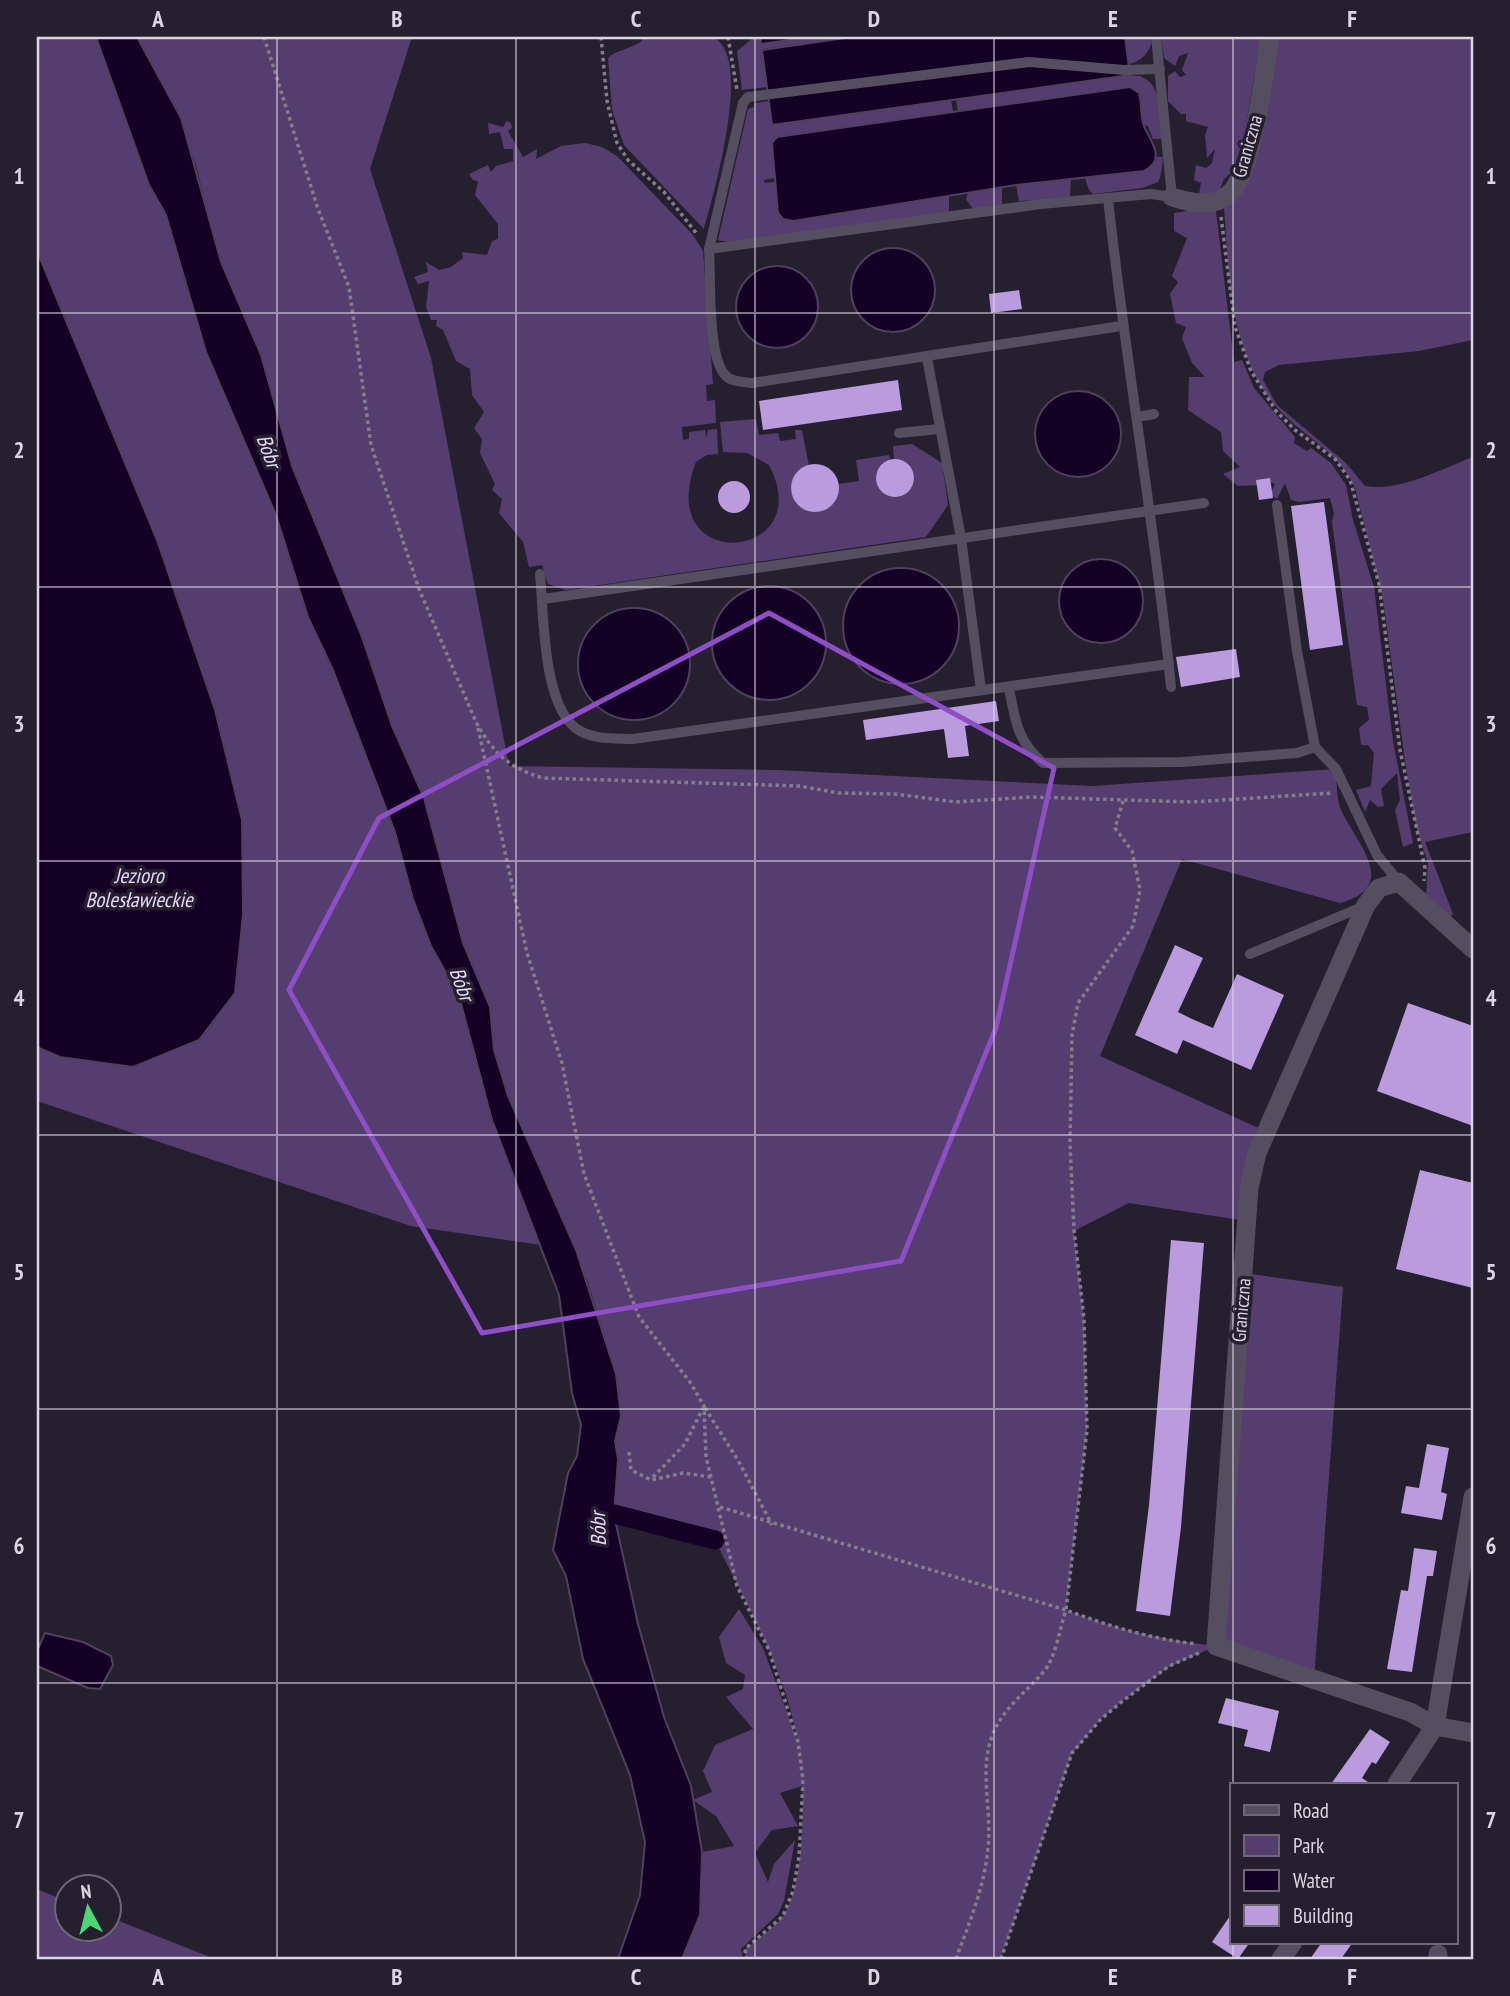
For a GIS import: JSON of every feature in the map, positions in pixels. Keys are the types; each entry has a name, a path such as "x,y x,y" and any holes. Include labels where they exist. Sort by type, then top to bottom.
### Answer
{"street":[{"name":"Graniczna","path":"1172,197 1199,204 1220,199 1230,193 1238,182 1247,158 1270,37"},
{"name":"Graniczna","path":"1216,1646 1249,1188 1265,1131 1366,905 1379,888 1399,882"},
{"path":"1399,882 1420,904 1473,949"},
{"path":"1398,1783 1435,1727 1468,1563 1473,1497"},
{"path":"1216,1646 1410,1712 1435,1727 1473,1733"},
{"path":"1281,1959 1292,1944"}],"lane":[{"path":"709,249 1108,198 1151,194 1172,197 1157,37"},
{"path":"1121,326 752,383 735,380 726,375 716,354 709,249 746,99 1029,62 1124,70 1160,69"},
{"path":"1108,198 1121,326 1137,417 1171,687"},
{"path":"927,358 961,538 981,690"},
{"path":"1137,417 1154,414"},
{"path":"899,433 939,429"},
{"path":"543,599 1204,503"},
{"path":"1276,505 1297,651 1315,747 1329,759 1349,792 1377,855 1399,882"},
{"path":"540,573 554,697 567,722 581,732 597,737 633,739 1169,664"},
{"path":"1009,688 1016,725 1027,749 1043,763 1182,762 1287,754 1315,747"},
{"path":"1250,954 1366,905"}],"path":[{"path":"264,37 318,209 349,287 371,445 419,589 476,722 505,763 520,772 543,778 800,786 838,793 895,794 956,802 1031,797 1192,802 1349,792"},
{"path":"601,37 607,101 617,143 628,160 664,192 709,249"},
{"path":"728,37 737,89 746,99"},
{"path":"1220,199 1233,317 1251,371 1276,411 1295,430 1335,459 1350,480 1379,584 1400,750 1425,868 1420,904"},
{"path":"476,722 527,953 562,1063 584,1174 639,1317 690,1382 733,1452 772,1525"},
{"path":"956,1959 979,1894 988,1849 990,1811 986,1777 992,1736 1010,1704 1047,1668 1066,1610 1087,1430 1084,1319 1074,1230 1070,1143 1072,1035 1078,1003 1133,926 1140,890 1132,851 1115,828 1123,801"},
{"path":"704,1406 706,1457 737,1586 769,1650 788,1705 798,1742 803,1780 799,1857 793,1891 783,1916 745,1949 746,1959"},
{"path":"651,1480 685,1444 704,1406"},
{"path":"629,1452 631,1470 651,1480 683,1473 711,1477"},
{"path":"720,1507 772,1525 1066,1610 1106,1625 1164,1640 1216,1646"},
{"path":"1001,1959 1072,1754 1101,1719 1124,1700 1169,1667 1216,1646"}],"highlighted area":[{"path":"769,613 1054,768 996,1028 901,1261 482,1333 289,990 379,818"}],"green space":[{"path":"37,37 97,37 149,185 162,203 176,242 185,283 206,352 276,515 308,617 334,670 395,832 413,899 431,945 459,994 492,1120 541,1245 411,1226 37,1101 37,1047 60,1057 235,993 243,914 242,820 157,540 37,251"},
{"path":"137,37 412,37 370,169 431,358 509,766 777,770 1092,786 1336,769 1340,808 1370,864 1368,886 1358,896 1340,903 1182,859 1100,1056 1265,1131 1247,1221 1129,1203 1074,1231 1084,1319 1087,1430 1066,1610 1140,1633 1216,1646 1169,1667 1124,1700 1101,1719 1072,1754 1001,1959 746,1959 745,1949 783,1916 794,1889 803,1816 802,1786 780,1793 798,1826 772,1830 755,1853 768,1882 774,1864 795,1840 784,1901 778,1914 741,1949 743,1959 682,1959 700,1915 702,1852 734,1846 716,1816 693,1800 712,1792 703,1771 715,1745 753,1729 726,1697 743,1689 745,1675 726,1663 719,1637 739,1609 763,1648 797,1739 791,1713 774,1662 715,1540 614,1514 618,1465 615,1441 621,1415 616,1375 588,1282 507,1095 494,1050 490,1007 462,943 449,888 362,638 292,466 261,355 220,260 195,162"},
{"path":"641,37 712,37 724,48 730,69 728,127 704,229 624,145 612,110 608,58 642,41"},
{"path":"754,37 760,37 761,43 812,37 852,37 762,49 767,87 742,90 737,51"},
{"path":"1125,37 1152,37 1145,55 1138,61 1128,64"},
{"path":"1161,37 1261,37 1243,143 1232,172 1224,179 1219,191 1207,195 1199,194 1201,183 1194,180 1196,165 1206,168 1212,163 1215,149 1207,158 1205,135 1208,127 1186,121 1186,114 1181,114 1168,101 1168,76 1175,71 1180,77 1186,75 1182,70 1188,53 1179,56 1175,66 1164,58"},
{"path":"1276,37 1473,37 1473,340 1419,351 1279,365 1265,372 1263,380 1277,405 1346,463 1365,486 1406,483 1473,457 1473,832 1425,842 1453,914 1449,918 1426,896 1428,863 1416,827 1383,599 1355,488 1332,455 1281,412 1264,391 1251,367 1235,316 1224,208 1240,196 1248,178"},
{"path":"1069,71 1140,76 1152,85 1158,98 1163,148 1162,139 1153,139 1148,126 1143,125 1139,93 1130,87 958,111 956,99"},
{"path":"951,100 953,112 777,137 772,143 775,178 764,180 765,183 775,182 778,213 788,221 949,196 949,213 728,242 718,240 748,109 754,107 754,103 769,101 773,125"},
{"path":"507,121 512,128 508,131 523,157 537,149 536,159 561,146 585,143 602,147 617,156 693,235 703,251 713,384 706,385 707,401 715,400 716,423 682,427 683,440 689,439 689,432 705,430 706,438 708,430 717,429 718,454 707,455 696,462 689,499 696,524 713,539 735,543 757,537 773,521 779,497 769,465 747,453 723,452 720,422 756,419 759,435 778,433 780,441 796,439 795,430 802,430 809,466 796,474 791,491 795,501 809,511 818,511 832,503 838,484 859,481 856,460 889,455 890,460 877,471 877,484 882,492 891,496 908,491 913,484 913,475 906,463 894,459 893,446 912,444 942,463 948,505 926,537 566,590 548,584 542,565 529,567 523,542 499,513 502,499 492,490 495,484 480,453 482,439 474,428 484,412 472,395 470,369 456,361 443,330 436,326 437,320 431,320 426,307 429,281 418,284 414,277 428,272 426,262 439,270 451,267 463,258 462,252 487,255 492,241 498,239 498,224 475,195 478,181 473,180 469,174 488,165 491,172 496,166 513,161 513,149 504,149 500,132 489,134 488,123 503,127"},
{"path":"1157,157 1163,157 1158,182 1142,188 1093,194 1084,175 1144,171"},
{"path":"1071,177 1070,197 1019,201 1016,185"},
{"path":"1002,187 1002,205 973,209 966,199 968,193"},
{"path":"1211,207 1216,211 1234,362 1242,360 1254,388 1295,437 1294,443 1307,451 1311,448 1331,463 1346,485 1353,520 1374,587 1393,741 1413,843 1403,847 1395,810 1400,800 1397,773 1381,789 1384,806 1378,807 1370,800 1365,812 1356,790 1371,786 1374,753 1368,745 1361,745 1359,728 1369,720 1367,707 1357,705 1330,498 1299,502 1291,500 1285,483 1277,499 1270,494 1275,484 1267,481 1261,485 1238,486 1223,474 1240,467 1223,451 1221,432 1188,410 1189,377 1205,377 1192,363 1182,338 1186,327 1176,323 1170,294 1178,282 1172,276 1187,238 1174,231 1174,213"},
{"path":"1244,1273 1343,1287 1314,1679 1216,1646"},
{"path":"37,1889 52,1895 52,1944 122,1944 122,1922 215,1959 37,1959"}],"water":[{"name":"Bóbr","path":"96,37 137,37 181,118 221,262 261,355 292,466 362,637 392,726 424,798 463,943 490,1007 494,1050 508,1096 576,1250 616,1374 621,1416 615,1441 618,1459 614,1515 638,1624 664,1717 691,1786 702,1852 700,1915 682,1959 618,1959 640,1895 645,1842 630,1775 583,1659 566,1576 553,1550 568,1473 577,1456 581,1425 572,1393 559,1295 492,1120 459,996 431,946 413,899 395,832 333,670 308,617 276,515 206,352 166,215 149,185"},
{"path":"760,37 812,37 761,44"},
{"path":"852,37 1125,37 1130,75 772,125 762,50"},
{"path":"1130,87 1139,93 1143,122 1156,155 1155,161 1144,171 1016,185 793,221 783,219 778,213 772,143 777,137"},
{"path":"893,248 909,251 923,260 932,274 935,290 932,306 923,320 909,329 893,332 877,329 863,320 854,306 851,290 854,274 863,260 877,251"},
{"name":"Jezioro Bolesławieckie","path":"37,251 157,540 215,710 242,820 243,914 235,993 199,1040 133,1067 60,1057 37,1047"},
{"path":"777,266 793,269 806,278 815,291 818,307 815,323 806,336 793,345 777,348 761,345 748,336 739,323 736,307 739,291 748,278 761,269"},
{"path":"1078,391 1102,398 1114,410 1121,434 1114,458 1102,470 1078,477 1054,470 1042,458 1035,434 1042,410 1054,398"},
{"path":"1101,559 1117,562 1131,571 1140,585 1143,601 1140,617 1131,631 1117,640 1101,643 1085,640 1071,631 1062,617 1059,601 1062,585 1071,571 1085,562"},
{"path":"901,568 923,572 942,585 955,604 959,626 955,648 942,667 923,680 901,684 879,680 860,667 847,648 843,626 847,604 860,585 879,572"},
{"path":"769,586 791,591 809,603 821,621 826,643 821,665 809,683 791,695 769,700 747,695 729,683 717,665 712,643 717,621 729,603 747,591"},
{"path":"634,608 655,612 674,624 686,643 690,664 686,685 674,704 655,716 634,720 613,716 594,704 582,685 578,664 582,643 594,624 613,612"},
{"path":"45,1633 83,1642 111,1656 113,1665 100,1689 88,1688 37,1666 37,1651"}],"building":[{"path":"1019,290 1022,309 991,313 989,294"},
{"path":"898,380 902,410 763,430 759,401"},
{"path":"895,459 908,465 914,478 908,491 895,497 882,491 876,478 882,465"},
{"path":"815,464 832,471 839,488 832,505 815,512 798,505 791,488 798,471"},
{"path":"1270,478 1273,498 1259,500 1256,480"},
{"path":"734,481 745,486 750,497 745,508 734,513 723,508 718,497 723,486"},
{"path":"1324,502 1343,645 1310,650 1291,506"},
{"path":"1236,649 1240,677 1181,687 1176,657"},
{"path":"996,701 999,721 965,726 969,756 948,758 944,729 866,740 863,720"},
{"path":"1175,945 1203,958 1178,1012 1192,1019 1213,1028 1237,974 1284,995 1251,1070 1183,1040 1177,1054 1135,1035"},
{"path":"1408,1003 1473,1026 1473,1126 1377,1091"},
{"path":"1420,1170 1473,1183 1473,1288 1396,1269"},
{"path":"1171,1240 1204,1243 1181,1527 1170,1616 1136,1611 1149,1505"},
{"path":"1427,1444 1449,1448 1441,1492 1447,1494 1442,1520 1401,1513 1406,1486 1419,1488"},
{"path":"1414,1548 1437,1551 1433,1576 1427,1576 1412,1672 1387,1669 1401,1590 1408,1591"},
{"path":"1226,1698 1279,1711 1270,1752 1244,1746 1248,1730 1218,1723"},
{"path":"1370,1729 1390,1742 1376,1764 1372,1762 1362,1778 1370,1783 1332,1783"},
{"path":"1230,1916 1230,1944 1249,1944 1238,1959 1212,1942"},
{"path":"1321,1944 1352,1944 1341,1959 1310,1959"}],"waterway":[{"name":"Bóbr","path":"614,1514 715,1540"}]}
